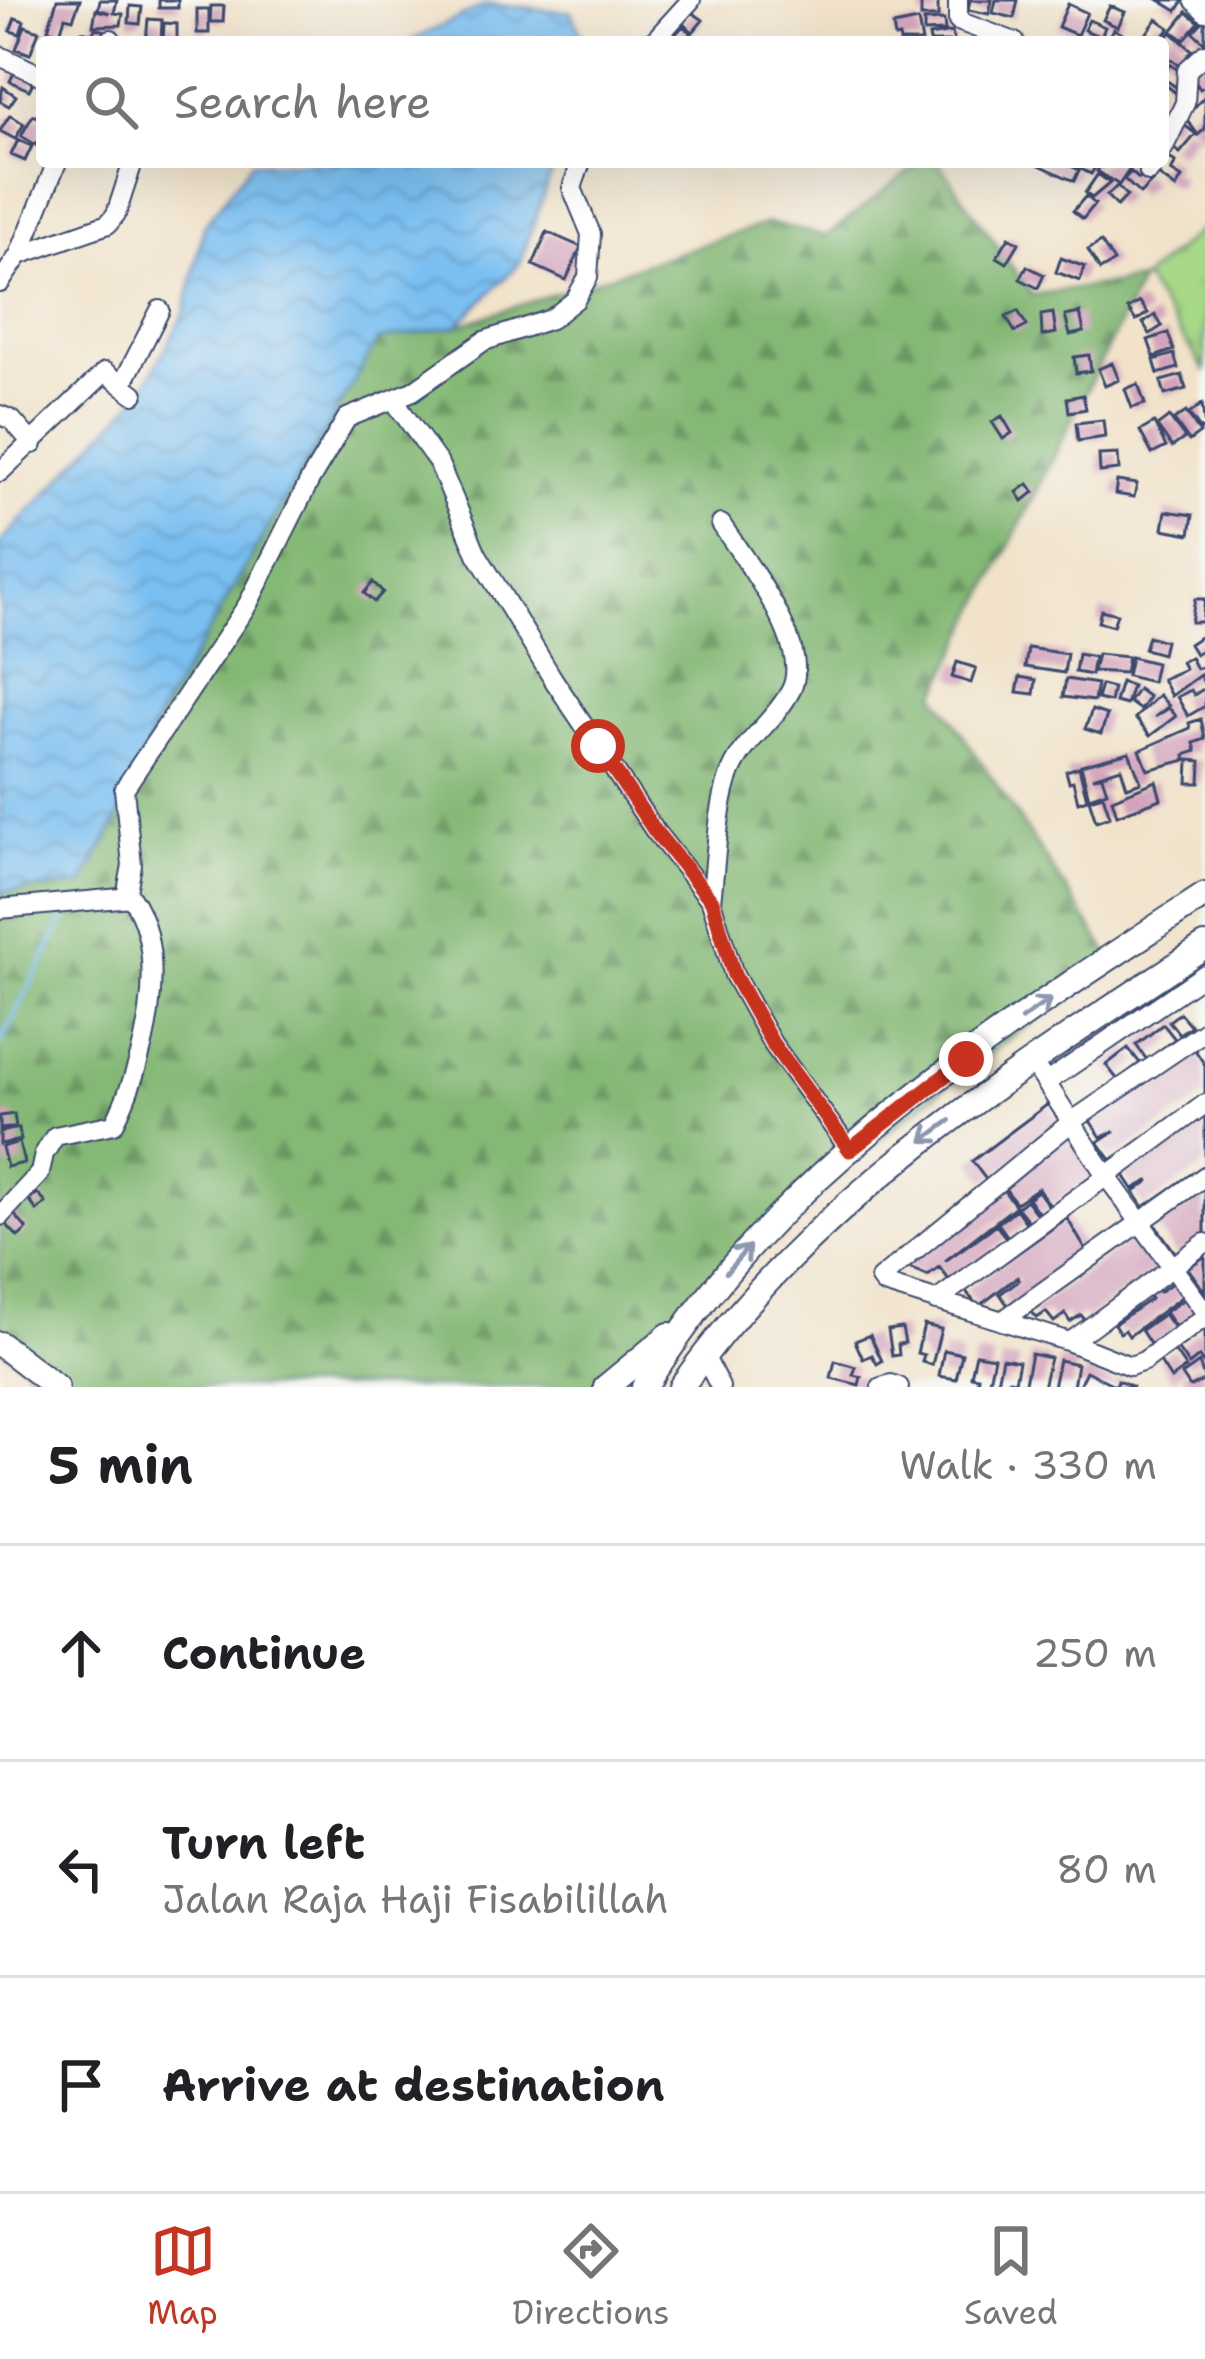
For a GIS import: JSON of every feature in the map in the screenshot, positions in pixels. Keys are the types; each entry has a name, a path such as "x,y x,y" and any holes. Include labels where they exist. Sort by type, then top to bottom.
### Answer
{"main road":[{"path":"644,1387 689,1319 754,1241 850,1150 1019,1020 1205,895"},
{"path":"692,1375 777,1270 915,1146 1032,1060 1205,946"},
{"path":"607,1387 689,1319"},
{"path":"0,1344 56,1387"}],"street":[{"path":"658,36 691,0"},
{"path":"958,0 958,21 999,36"},
{"path":"1194,0 1205,12"},
{"path":"1169,136 1185,103 1187,70 1205,54"},
{"path":"0,56 36,73"},
{"path":"0,284 19,255 55,168"},
{"path":"19,255 109,224 131,168"},
{"path":"126,897 132,865 124,789 248,604 347,418 445,371 484,341 551,319 574,300 588,277 591,234 572,188 579,168"},
{"path":"0,472 105,372 129,388 160,310"},
{"path":"393,399 439,464 477,554 553,679 655,831 712,901 734,975 772,1043 850,1150"},
{"path":"0,415 12,420 32,444"},
{"path":"712,901 729,775 793,688 795,671 779,612 721,524"},
{"path":"0,909 126,897 136,904 145,932 152,1012 114,1124 55,1136 40,1173 0,1216"},
{"path":"1047,1082 1205,974"},
{"path":"1032,1060 1074,1120 1105,1174 1205,1314 1135,1365 884,1284 880,1276 1074,1120 1205,1031"},
{"path":"936,1300 1205,1104"},
{"path":"1002,1321 1205,1176"},
{"path":"1070,1342 1205,1243"},
{"path":"692,1375 720,1387"},
{"path":"881,1387 899,1387"}],"green space":[{"path":"913,168 942,168 1032,295 1141,280 936,694 1116,965 938,1093 810,1197 732,1271 624,1387 51,1387 0,1348 0,897 4,892 82,885 120,815 158,717 378,339 457,326 768,223 826,236"},
{"path":"1205,226 1205,370 1143,278"}],"water":[{"path":"487,4 571,12 582,36 420,36"},
{"path":"248,168 553,168 520,263 457,326 378,340 158,717 120,815 82,885 0,892 0,543 140,395 185,312 204,226"}],"building":[{"path":"57,0 80,0 73,19 65,17 60,33 48,29"},
{"path":"100,0 117,0 114,13 123,14 121,25 93,26 96,10 110,13 98,9"},
{"path":"159,0 178,0 178,8 159,8"},
{"path":"921,0 938,0 938,17 921,17"},
{"path":"970,0 992,0 989,14 968,10"},
{"path":"996,0 1018,0 1014,18 993,13"},
{"path":"1159,0 1184,0 1177,11"},
{"path":"1068,4 1087,13 1077,35 1058,27"},
{"path":"130,6 142,7 140,24 129,23"},
{"path":"211,6 224,6 223,22 210,22"},
{"path":"1110,6 1125,12 1118,27 1103,20"},
{"path":"197,9 209,9 209,33 197,33"},
{"path":"692,12 703,20 693,32 682,23"},
{"path":"1187,12 1199,22 1184,40 1172,31"},
{"path":"15,18 24,21 20,34 10,31"},
{"path":"148,19 162,20 161,36 147,36"},
{"path":"1157,19 1170,28 1164,36 1146,34"},
{"path":"1205,19 1205,43 1193,32"},
{"path":"944,20 945,31 924,32 924,21"},
{"path":"1089,20 1105,27 1101,36 1084,30"},
{"path":"918,21 921,36 895,36 893,26"},
{"path":"164,23 177,24 177,36 163,36"},
{"path":"25,26 39,31 30,54 16,49"},
{"path":"683,26 692,34 689,36 674,36"},
{"path":"95,28 106,31 105,36 81,36 82,31 93,34"},
{"path":"1171,32 1192,50 1180,66 1169,58"},
{"path":"1205,58 1205,86 1200,89 1188,70"},
{"path":"1169,66 1186,76 1177,88 1169,82"},
{"path":"17,67 36,77 29,90 10,81"},
{"path":"3,87 16,96 9,106 0,101"},
{"path":"1169,88 1181,97 1170,111 1178,117 1169,129"},
{"path":"1205,96 1205,129 1198,135 1185,117"},
{"path":"10,115 24,124 15,139 0,131"},
{"path":"33,115 36,117 36,145 21,136"},
{"path":"1184,125 1196,134 1180,153 1171,147"},
{"path":"18,140 32,146 25,161 11,155"},
{"path":"1169,158 1176,162 1171,171 1182,178 1176,188 1154,172 1169,168"},
{"path":"1046,168 1075,168 1079,170 1074,181"},
{"path":"1099,168 1130,168 1119,185"},
{"path":"1131,172 1152,182 1140,194 1124,179"},
{"path":"1098,174 1110,183 1092,198 1085,193"},
{"path":"1117,186 1127,196 1117,206 1107,196"},
{"path":"1086,196 1095,204 1083,219 1073,211"},
{"path":"547,232 581,247 566,280 533,265"},
{"path":"1009,237 1019,243 1007,263 997,257"},
{"path":"1101,242 1114,262 1100,270 1088,250"},
{"path":"1061,258 1085,267 1080,281 1056,272"},
{"path":"1027,266 1044,275 1038,288 1020,279"},
{"path":"1140,302 1148,313 1136,321 1128,309"},
{"path":"1018,311 1027,326 1015,332 1006,317"},
{"path":"1053,313 1056,333 1042,336 1041,315"},
{"path":"1080,313 1084,332 1070,335 1065,316"},
{"path":"1155,315 1162,326 1150,334 1143,323"},
{"path":"1168,333 1174,350 1154,357 1148,340"},
{"path":"1174,354 1178,368 1158,374 1154,360"},
{"path":"1089,355 1091,371 1076,373 1074,357"},
{"path":"1112,363 1119,380 1105,386 1098,369"},
{"path":"1182,375 1186,389 1165,395 1161,381"},
{"path":"1138,384 1145,404 1132,408 1125,389"},
{"path":"1083,395 1086,409 1069,412 1067,398"},
{"path":"1202,404 1205,428 1201,430 1189,414"},
{"path":"1186,412 1200,433 1189,441 1174,420"},
{"path":"1002,416 1012,433 1003,439 992,422"},
{"path":"1169,417 1185,438 1172,447 1157,426"},
{"path":"1103,420 1105,437 1078,441 1076,423"},
{"path":"1154,423 1166,447 1152,454 1140,431"},
{"path":"1118,454 1119,470 1100,472 1099,455"},
{"path":"1117,481 1137,484 1134,497 1115,494"},
{"path":"1028,484 1034,492 1023,501 1017,492"},
{"path":"1166,511 1193,515 1190,534 1163,529"},
{"path":"373,582 383,592 374,602 364,593"},
{"path":"1195,599 1205,599 1202,622 1191,622"},
{"path":"1101,610 1117,614 1113,626 1098,622"},
{"path":"1148,636 1165,641 1162,654 1144,649"},
{"path":"1201,636 1205,648 1195,654 1189,644"},
{"path":"1028,648 1067,654 1064,673 1025,667"},
{"path":"1078,654 1094,657 1091,675 1075,672"},
{"path":"1097,654 1128,657 1125,673 1093,671"},
{"path":"1131,657 1156,663 1152,682 1127,676"},
{"path":"1190,657 1196,669 1205,665 1205,685 1200,675 1171,696 1162,679 1185,669 1181,662"},
{"path":"957,662 976,668 971,683 952,677"},
{"path":"1020,677 1036,680 1034,694 1017,692"},
{"path":"1066,679 1097,684 1094,701 1063,697"},
{"path":"1121,682 1132,686 1126,705 1115,702"},
{"path":"1101,685 1113,688 1110,702 1097,699"},
{"path":"1205,688 1205,706 1188,716 1177,697"},
{"path":"1138,689 1149,697 1140,710 1129,702"},
{"path":"1159,695 1169,706 1155,717 1169,708 1176,716 1150,736 1135,718"},
{"path":"1092,710 1107,715 1101,734 1085,729"},
{"path":"1201,719 1205,739 1194,743 1196,751 1185,755 1186,760 1148,770 1140,750"},
{"path":"1129,752 1141,782 1127,787 1121,768 1093,777 1102,776 1107,791 1089,797 1081,765"},
{"path":"1189,760 1201,761 1200,783 1188,783"},
{"path":"1079,767 1087,799 1078,802 1066,771"},
{"path":"1156,781 1161,799 1117,815 1112,799"},
{"path":"1103,795 1110,816 1096,821 1089,799"},
{"path":"1180,1013 1191,1026 1179,1034 1169,1021"},
{"path":"1163,1024 1175,1039 1147,1060 1136,1045"},
{"path":"1193,1047 1205,1065 1205,1096 1111,1160 1098,1142 1115,1131 1101,1137 1088,1118"},
{"path":"1128,1048 1140,1063 1118,1080 1106,1065"},
{"path":"1048,1104 1062,1123 987,1181 972,1161"},
{"path":"1205,1110 1205,1165 1144,1207 1134,1192 1150,1180 1133,1189 1122,1172"},
{"path":"14,1114 16,1127 0,1129 0,1116"},
{"path":"19,1128 21,1140 0,1144 0,1132"},
{"path":"1071,1134 1100,1171 1051,1207 1038,1188 1016,1203 1003,1186"},
{"path":"19,1142 24,1163 7,1167 2,1147"},
{"path":"1205,1182 1205,1238 1177,1255 1152,1220"},
{"path":"1001,1187 1016,1206 945,1261 996,1225 1007,1239 950,1281 939,1267 928,1276 904,1266 969,1219 965,1214"},
{"path":"1038,1191 1050,1208 1040,1215 1028,1198"},
{"path":"37,1193 46,1203 37,1211 29,1200"},
{"path":"1026,1200 1039,1217 1030,1223 1017,1207"},
{"path":"1016,1209 1027,1224 1008,1237 998,1223"},
{"path":"14,1214 27,1229 18,1237 5,1223"},
{"path":"1067,1218 1087,1252 1009,1307 1000,1294 1017,1277 978,1307 965,1290"},
{"path":"1142,1231 1165,1263 1085,1320 1081,1315 1070,1322 1065,1314 1054,1322 1046,1312 1037,1318 1031,1311"},
{"path":"1205,1256 1205,1292 1188,1268"},
{"path":"1178,1279 1187,1293 1129,1336 1125,1330 1120,1333 1114,1324 1151,1299 1148,1295"},
{"path":"1189,1296 1200,1312 1176,1328 1165,1312"},
{"path":"1164,1314 1176,1331 1152,1347 1141,1330"},
{"path":"924,1325 941,1329 932,1365 922,1362 924,1355 917,1353"},
{"path":"1205,1326 1205,1365 1199,1357 1189,1365 1177,1348"},
{"path":"902,1328 905,1343 898,1344 899,1355 892,1356 888,1330"},
{"path":"870,1335 882,1361 877,1364 872,1355 863,1359 855,1341"},
{"path":"1173,1349 1186,1368 1171,1379 1158,1359"},
{"path":"944,1350 962,1354 956,1379 939,1376"},
{"path":"976,1354 994,1357 988,1386 977,1384 978,1377 971,1376"},
{"path":"1031,1354 1050,1358 1043,1387 1024,1387"},
{"path":"1002,1358 1019,1361 1015,1381 996,1387"},
{"path":"1059,1360 1077,1364 1073,1387 1053,1387"},
{"path":"835,1361 856,1367 853,1375 861,1377 859,1385 831,1378"},
{"path":"1199,1363 1205,1380 1190,1387 1182,1375"},
{"path":"1086,1371 1116,1386 1118,1380 1134,1387 1078,1387"}],"waterway":[{"path":"0,1043 67,914"}],"route":[{"path":"598,746 655,831 712,901 734,975 772,1043 850,1150 966,1059"}]}
